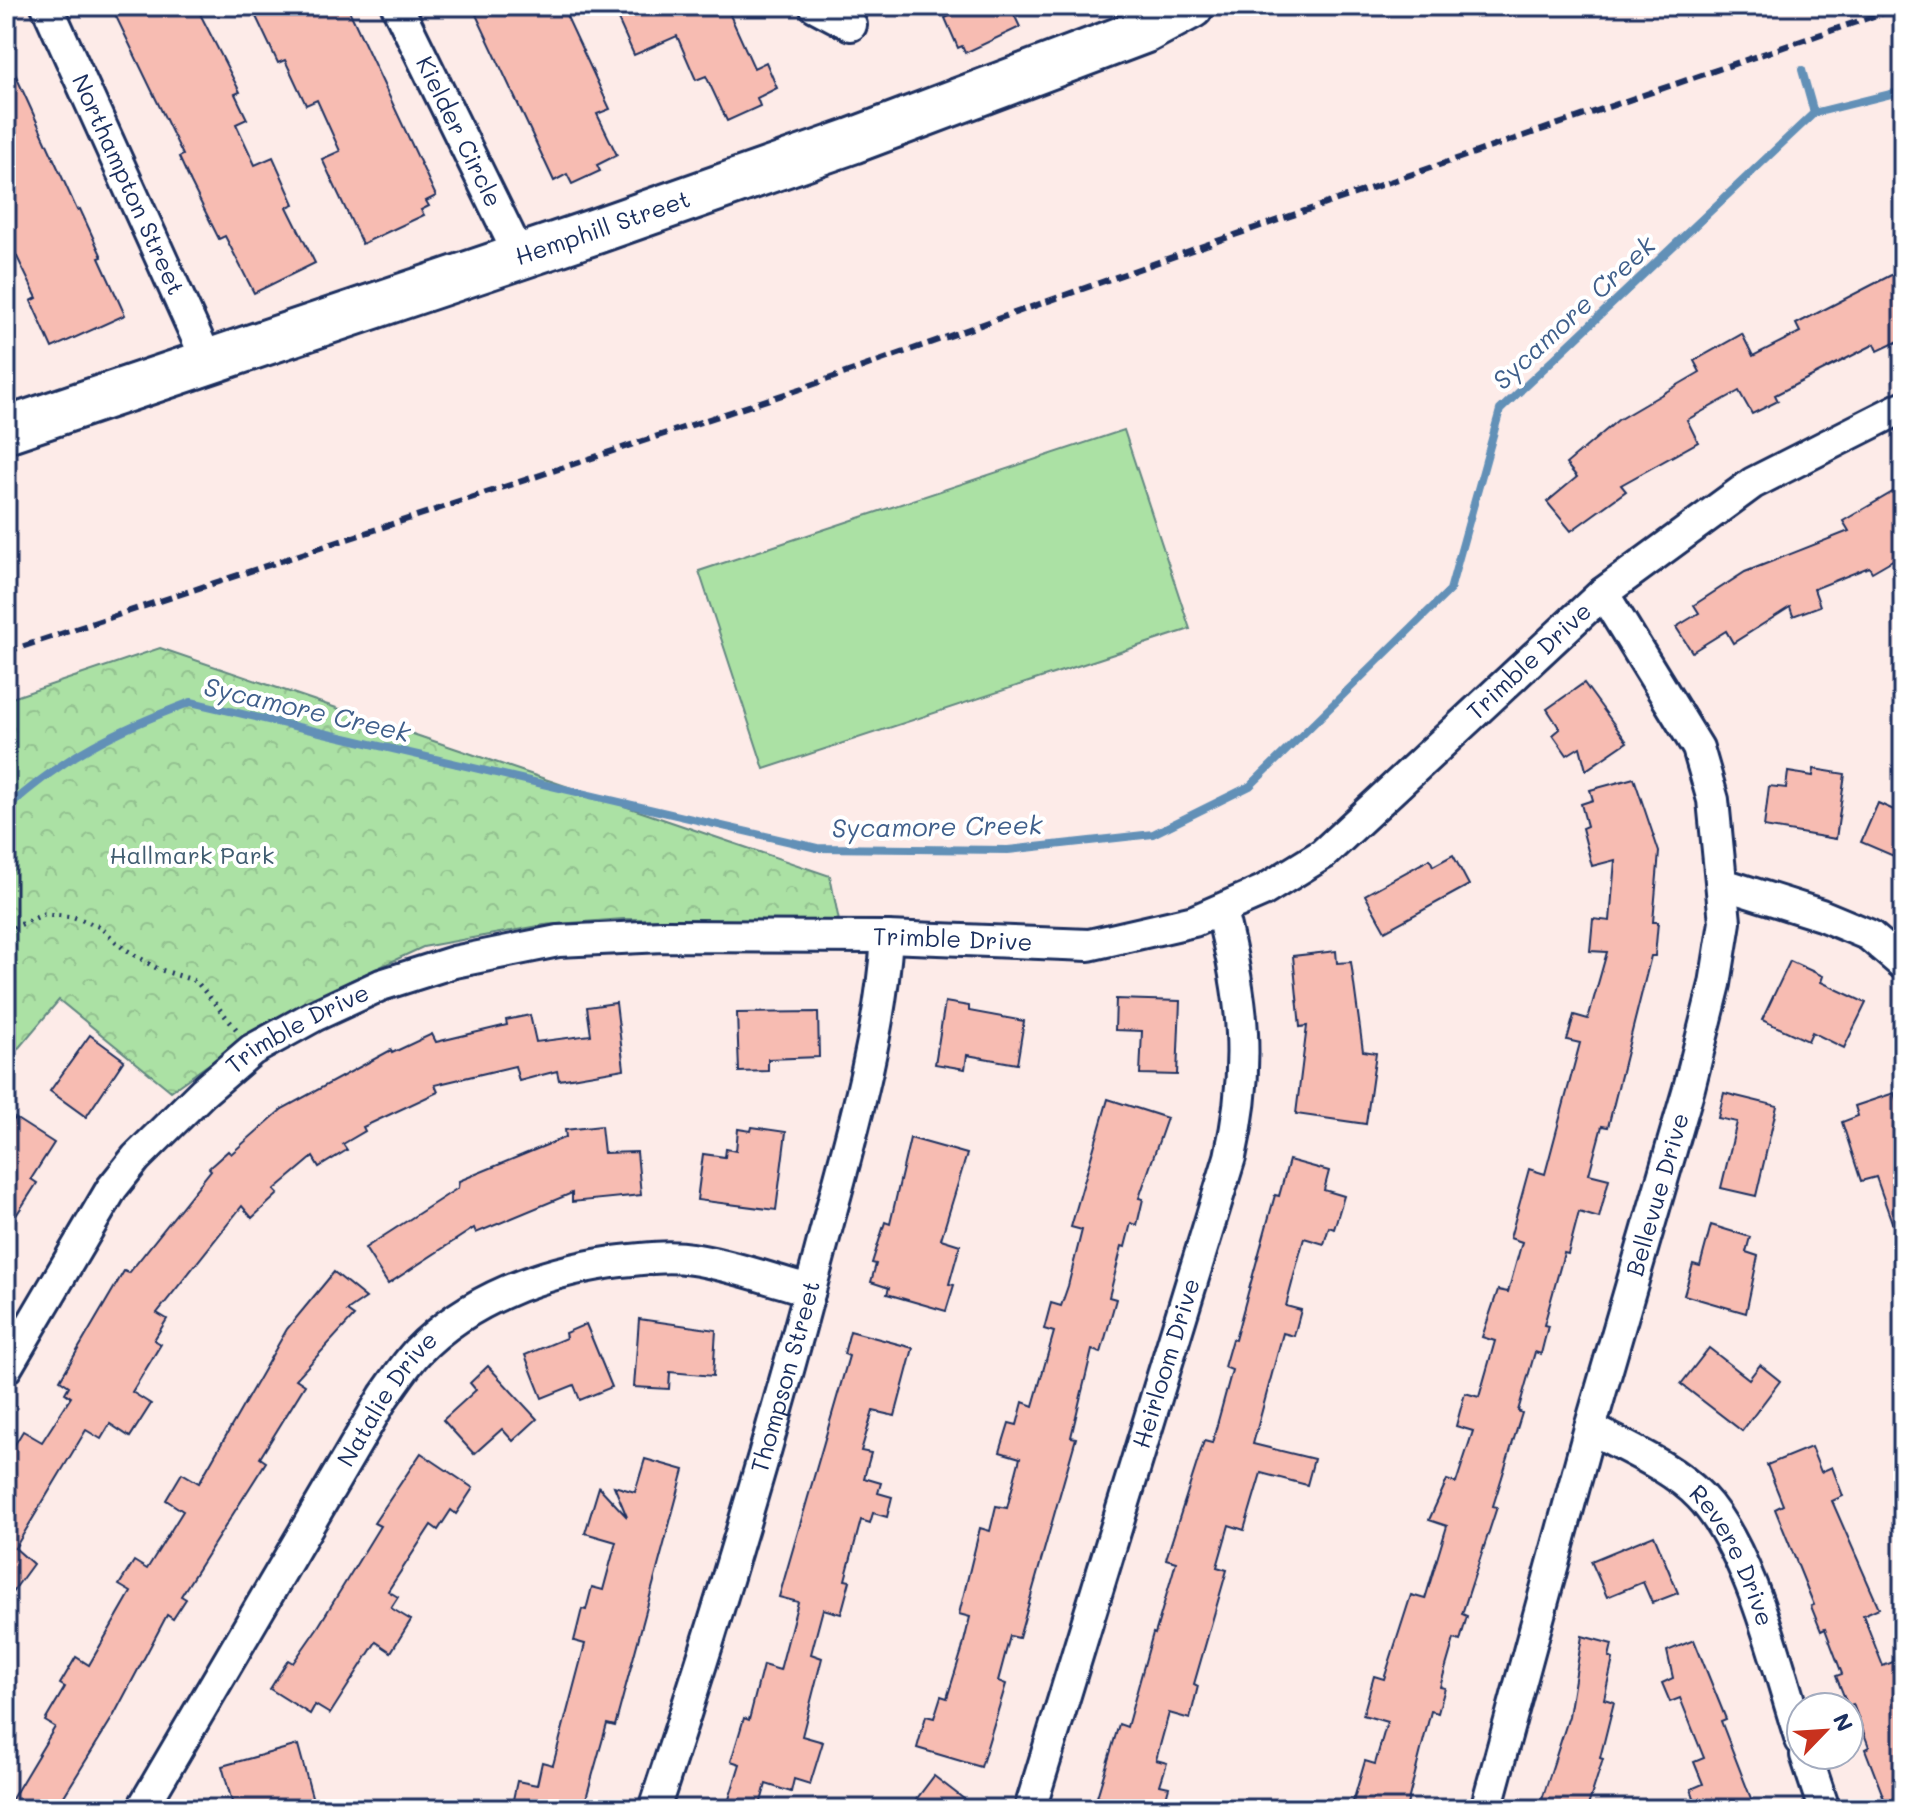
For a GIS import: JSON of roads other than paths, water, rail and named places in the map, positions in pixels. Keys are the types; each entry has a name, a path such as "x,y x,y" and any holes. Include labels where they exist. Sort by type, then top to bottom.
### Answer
{"street":[{"name":"Northampton Street","path":"47,6 208,362"},
{"name":"Kielder Circle","path":"397,6 520,257"},
{"path":"815,6 851,25"},
{"name":"Hemphill Street","path":"6,430 520,257 852,141 1146,30 1191,6"},
{"name":"Trimble Drive","path":"6,1368 112,1188 165,1127 252,1050 381,985 454,962 558,941 663,936 887,937 1089,945 1150,934 1221,911 1263,891 1323,854 1603,593 1753,483 1903,407"},
{"name":"Bellevue Drive","path":"1486,1809 1715,984 1725,922 1713,800 1698,748 1603,593"},
{"path":"1723,884 1821,915 1869,935 1903,964"},
{"name":"Heirloom Drive","path":"1030,1809 1230,1157 1242,1103 1242,1021 1236,967 1221,911"},
{"name":"Thompson Street","path":"654,1809 724,1596 810,1290 873,1051 883,995 887,937"},
{"name":"Natalie Drive","path":"142,1809 384,1396 417,1352 446,1327 490,1300 534,1279 571,1268 646,1258 691,1258 810,1290"},
{"name":"Revere Drive","path":"1590,1428 1670,1473 1700,1496 1721,1525 1745,1573 1785,1692"},
{"path":"1811,1771 1824,1809"}],"waterway":[{"path":"1802,70 1814,113"},
{"name":"Sycamore Creek","path":"6,809 49,773 93,746 191,702 817,848 1008,850 1153,834 1250,786 1450,590 1500,410 1814,113 1903,91"}],"railway":[{"path":"6,652 803,388 1223,239 1903,6"}],"park label":[{"name":"Hallmark Park","path":"192,856"}]}
